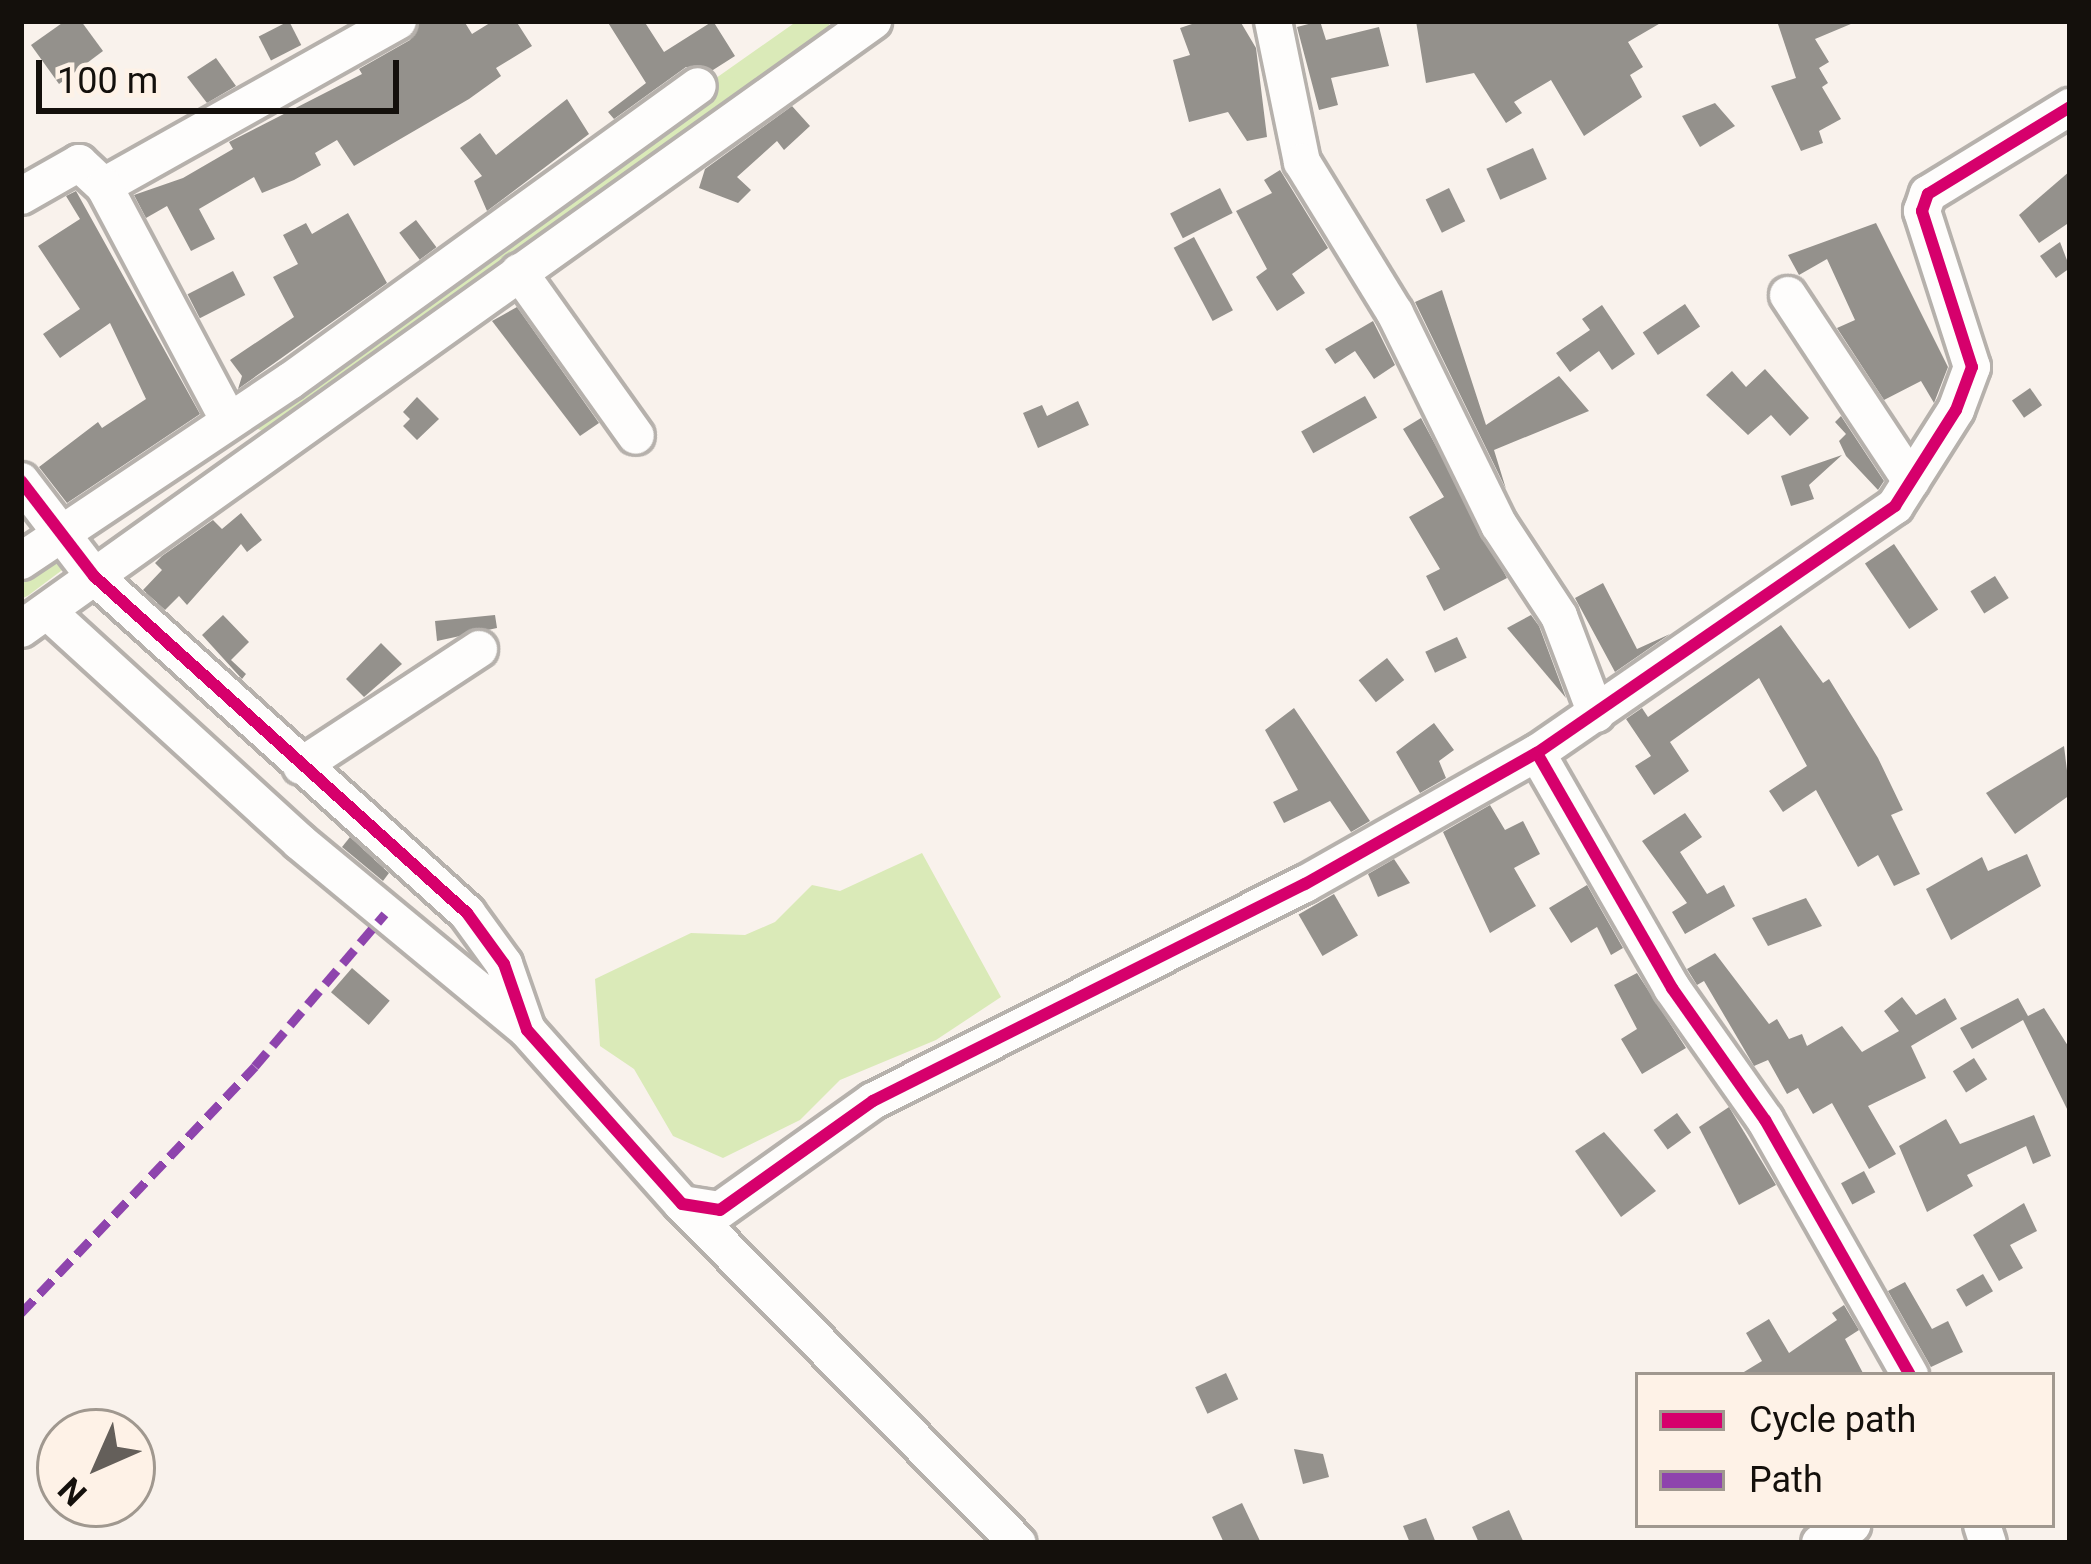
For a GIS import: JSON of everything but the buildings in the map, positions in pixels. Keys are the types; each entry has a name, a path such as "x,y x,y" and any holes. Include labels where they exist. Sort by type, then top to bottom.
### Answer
{"street":[{"path":"104,186 398,21"},
{"path":"873,21 34,620 527,1030 682,1204 1018,1543"},
{"path":"1273,21 1303,162 1394,314 1510,545 1559,616 1596,714"},
{"path":"21,561 229,421 698,86"},
{"path":"682,1204 720,1210 873,1101 1305,884 1537,753 1823,560 1894,506 1956,410 1972,367 1922,211 1928,194 2070,106"},
{"path":"21,196 79,163 104,186 229,421"},
{"path":"520,272 636,436"},
{"path":"1789,295 1911,481"},
{"path":"21,481 94,576 467,913 504,964 527,1030"},
{"path":"301,766 479,649"},
{"path":"1537,753 1672,988 1765,1120 1908,1372"},
{"path":"1820,1543 1847,1528"}],"shaded area":[{"path":"922,853 1001,997 936,1040 840,1080 800,1120 723,1158 673,1136 634,1069 600,1046 595,979 691,933 745,935 775,922 812,885 840,891"}],"waterway":[{"path":"717,92 818,21"},
{"path":"265,419 731,89"},
{"path":"21,586 81,541"}],"marked path":[{"path":"21,1313 255,1066 385,914"}],"cycle path":[{"path":"1908,1372 1765,1120 1672,988 1537,753 1895,506 1956,410 1972,367 1922,211 1928,194 2070,107"},
{"path":"21,481 94,576 467,913 504,964 527,1030 682,1204 720,1210 873,1101 1305,884 1537,753"}]}
